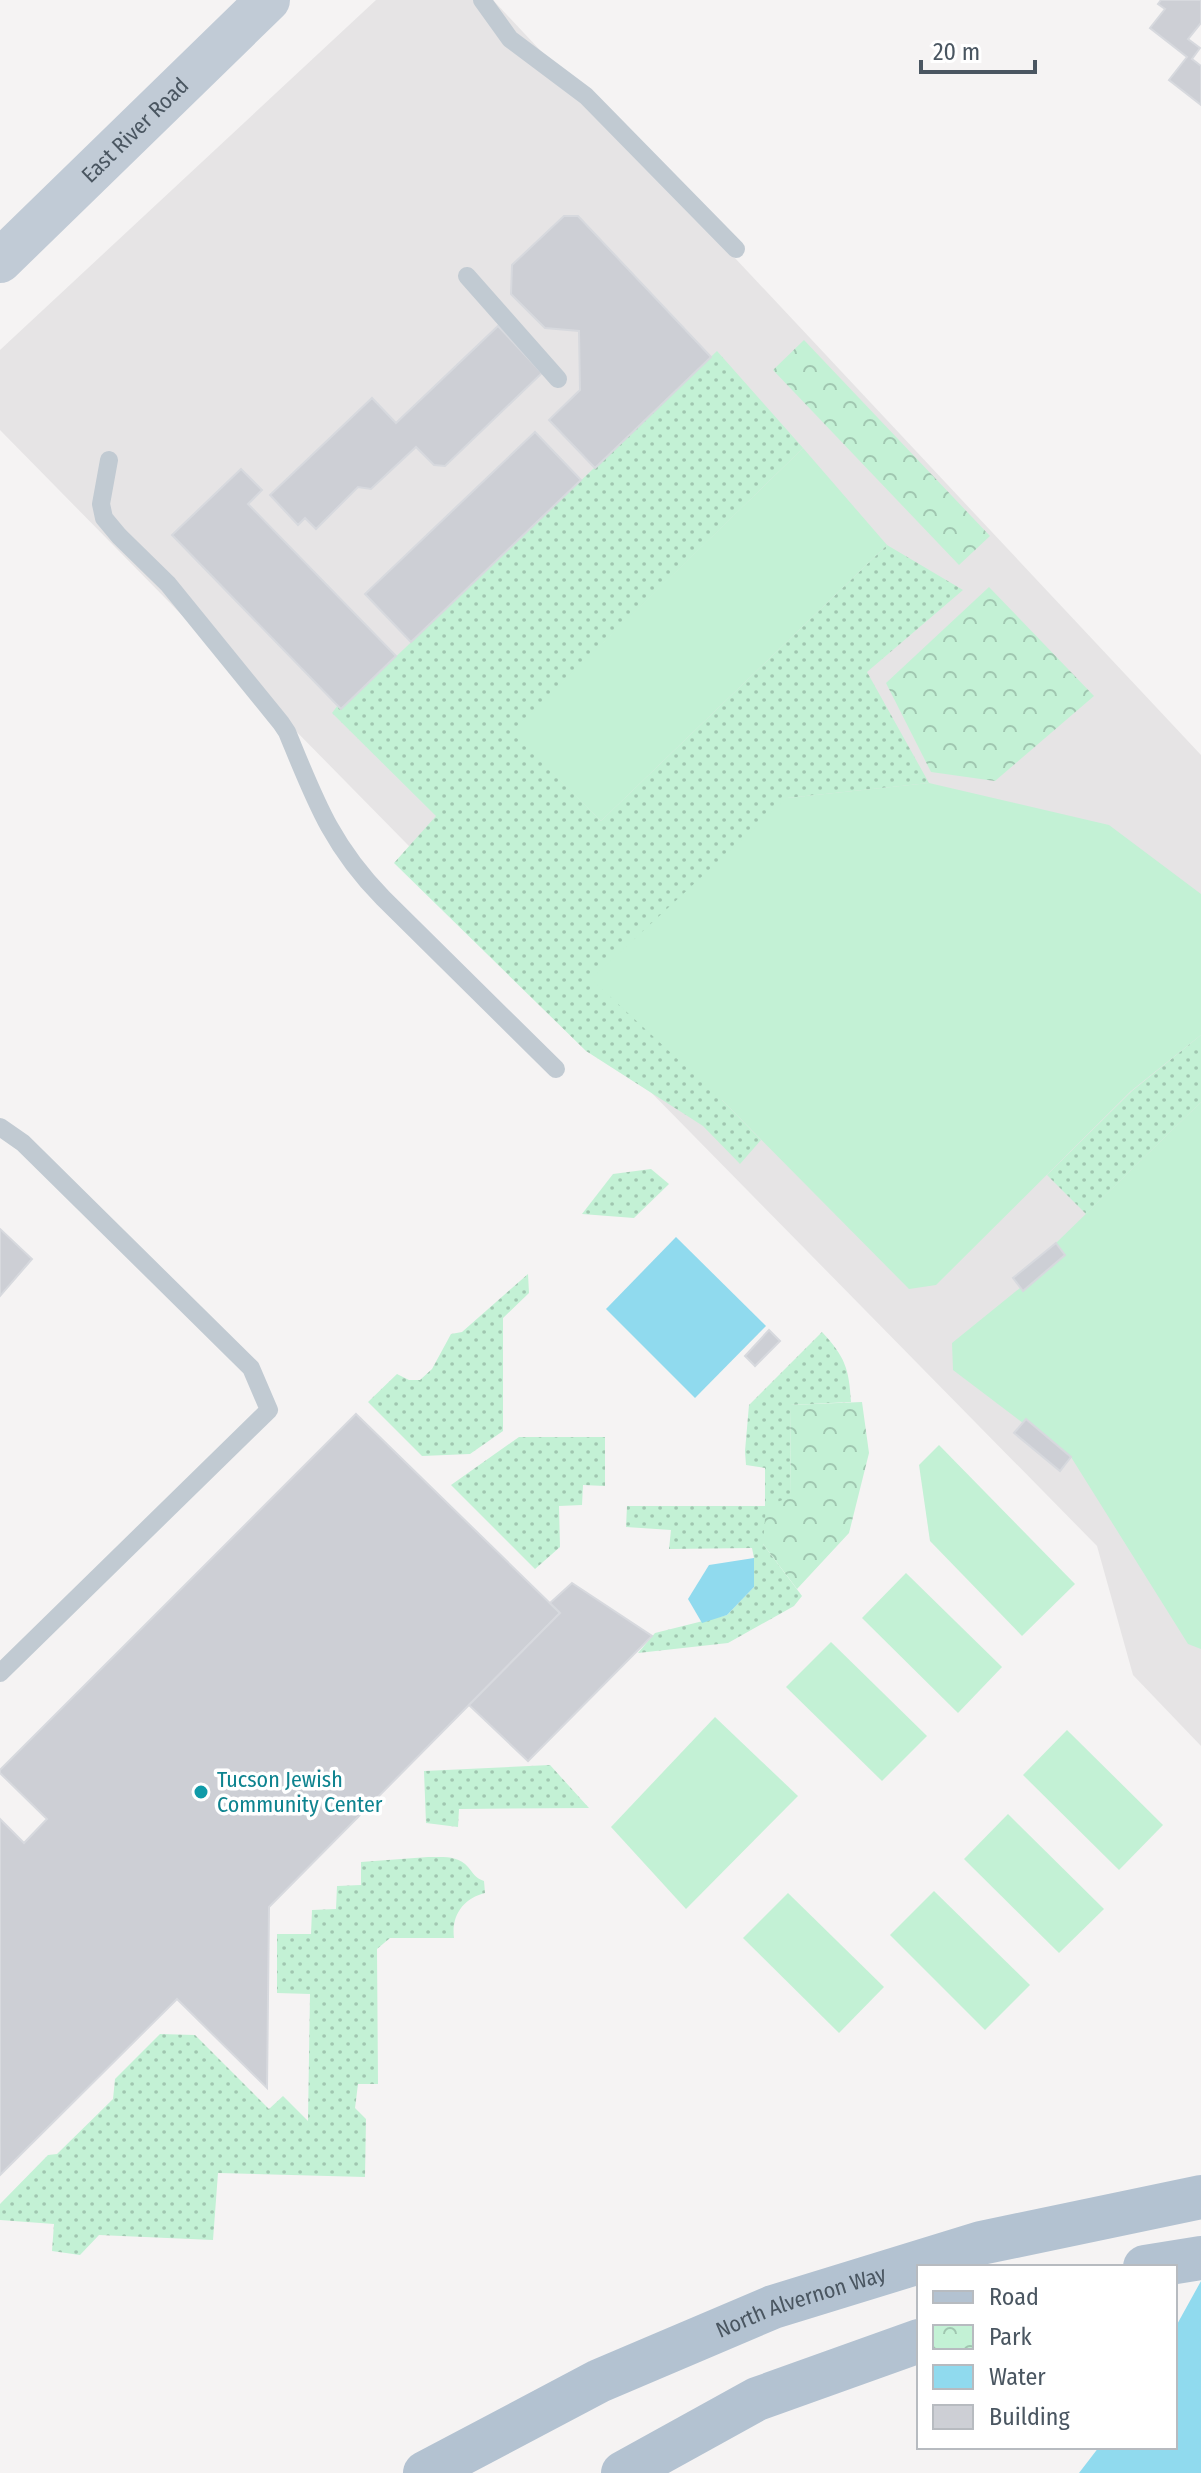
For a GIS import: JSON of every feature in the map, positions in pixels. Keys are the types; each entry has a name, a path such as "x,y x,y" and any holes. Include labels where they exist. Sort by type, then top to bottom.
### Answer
{"main road":[{"name":"North Alvernon Way","path":"425,2473 599,2381 773,2307 981,2243 1189,2199"},
{"path":"1157,2265 1201,2258"},
{"path":"623,2473 757,2399 917,2342"}],"street":[{"name":"East River Road","path":"0,261 268,0"}],"lane":[{"path":"482,0 510,39 586,96 736,249"},
{"path":"467,276 558,379"},
{"path":"109,460 101,504 104,518 168,584 281,723 321,816 340,849 376,892 556,1069"},
{"path":"0,1127 23,1143 251,1368 269,1410 0,1673"},
{"path":"0,1143 23,1143"}],"shaded area":[{"path":"376,0 493,0 1201,755 1201,1746 1133,1675 1097,1546 0,430 0,350"}],"green space":[{"path":"804,340 990,536 959,565 773,370"},
{"path":"717,351 803,448 512,732 601,821 887,545 963,590 867,672 929,783 787,798 722,1100 761,1140 740,1164 703,1126 586,1051 394,863 436,816 332,713 338,705 342,708"},
{"path":"803,448 887,545 601,821 511,732"},
{"path":"989,587 1094,696 995,781 931,772 886,683"},
{"path":"929,783 1109,825 1201,894 1201,1035 1131,1091 936,1285 909,1289 722,1100 591,979 787,798"},
{"path":"1201,1035 1201,1102 1086,1214 1047,1175 1132,1091"},
{"path":"1201,1102 1201,1649 1188,1644 1071,1457 1026,1420 1023,1423 953,1370 952,1343 1020,1288 1023,1291 1065,1255 1056,1243"},
{"path":"651,1169 669,1184 634,1218 582,1214 613,1174"},
{"path":"528,1274 529,1293 503,1318 503,1431 470,1454 422,1456 368,1402 397,1374 409,1380 420,1380 432,1369 451,1334 462,1332"},
{"path":"822,1332 844,1364 851,1402 790,1405 791,1497 763,1544 802,1596 794,1606 728,1643 638,1653 655,1633 727,1615 754,1587 754,1558 752,1548 669,1549 671,1530 626,1527 627,1506 765,1506 765,1468 746,1465 749,1405"},
{"path":"862,1402 869,1453 849,1533 797,1589 763,1544 766,1506 791,1497 790,1405"},
{"path":"519,1437 605,1437 605,1486 583,1485 582,1505 559,1506 560,1547 535,1569 451,1485"},
{"path":"939,1445 1075,1584 1022,1636 930,1541 919,1465"},
{"path":"906,1573 1002,1667 958,1713 862,1618"},
{"path":"831,1642 927,1736 882,1781 786,1687"},
{"path":"715,1717 798,1796 686,1909 611,1827"},
{"path":"1067,1730 1163,1825 1119,1870 1023,1775"},
{"path":"550,1765 589,1808 459,1809 458,1827 426,1823 424,1771"},
{"path":"1008,1814 1104,1909 1059,1953 964,1859"},
{"path":"428,1857 460,1860 484,1881 485,1893 471,1899 460,1909 454,1938 390,1938 377,1949 378,2084 358,2084 355,2108 366,2119 365,2177 218,2173 213,2240 99,2235 80,2255 52,2251 54,2224 0,2220 0,2204 48,2155 57,2154 113,2099 115,2079 160,2034 195,2035 269,2109 283,2096 308,2121 310,1994 277,1993 277,1934 311,1934 312,1910 336,1909 337,1886 361,1885 361,1862"},
{"path":"934,1891 1030,1985 985,2030 890,1935"},
{"path":"788,1893 884,1987 839,2033 743,1938"}],"water":[{"path":"676,1237 766,1326 695,1398 606,1309"},
{"path":"754,1558 754,1587 727,1615 702,1623 688,1599 709,1565"},
{"path":"1201,2281 1201,2473 1079,2473 1097,2449 1177,2449 1177,2324"}],"building":[{"path":"1161,0 1201,0 1201,23 1188,39 1200,48 1192,59 1201,66 1201,105 1169,80 1187,57 1150,28 1165,9 1158,4"},
{"path":"564,216 578,216 711,357 595,468 549,420 580,390 579,331 545,328 511,294 512,265"},
{"path":"498,326 542,373 445,466 434,465 416,447 371,489 358,487 316,529 305,518 298,525 270,495 372,398 396,423"},
{"path":"535,432 581,480 411,642 365,594"},
{"path":"241,469 262,490 248,504 396,656 341,709 172,535"},
{"path":"0,1229 32,1259 0,1296"},
{"path":"1056,1243 1065,1255 1023,1291 1013,1278"},
{"path":"769,1330 780,1341 755,1366 745,1356"},
{"name":"Tucson Jewish Community Center","path":"356,1414 560,1613 269,1907 267,2088 177,1999 0,2175 0,1819 24,1843 47,1819 0,1770"},
{"path":"1026,1419 1071,1457 1060,1471 1014,1433"},
{"path":"572,1583 652,1636 528,1761 469,1705 560,1613 550,1603"}],"place":[{"name":"Tucson Jewish Community Center","path":"201,1792"}]}
